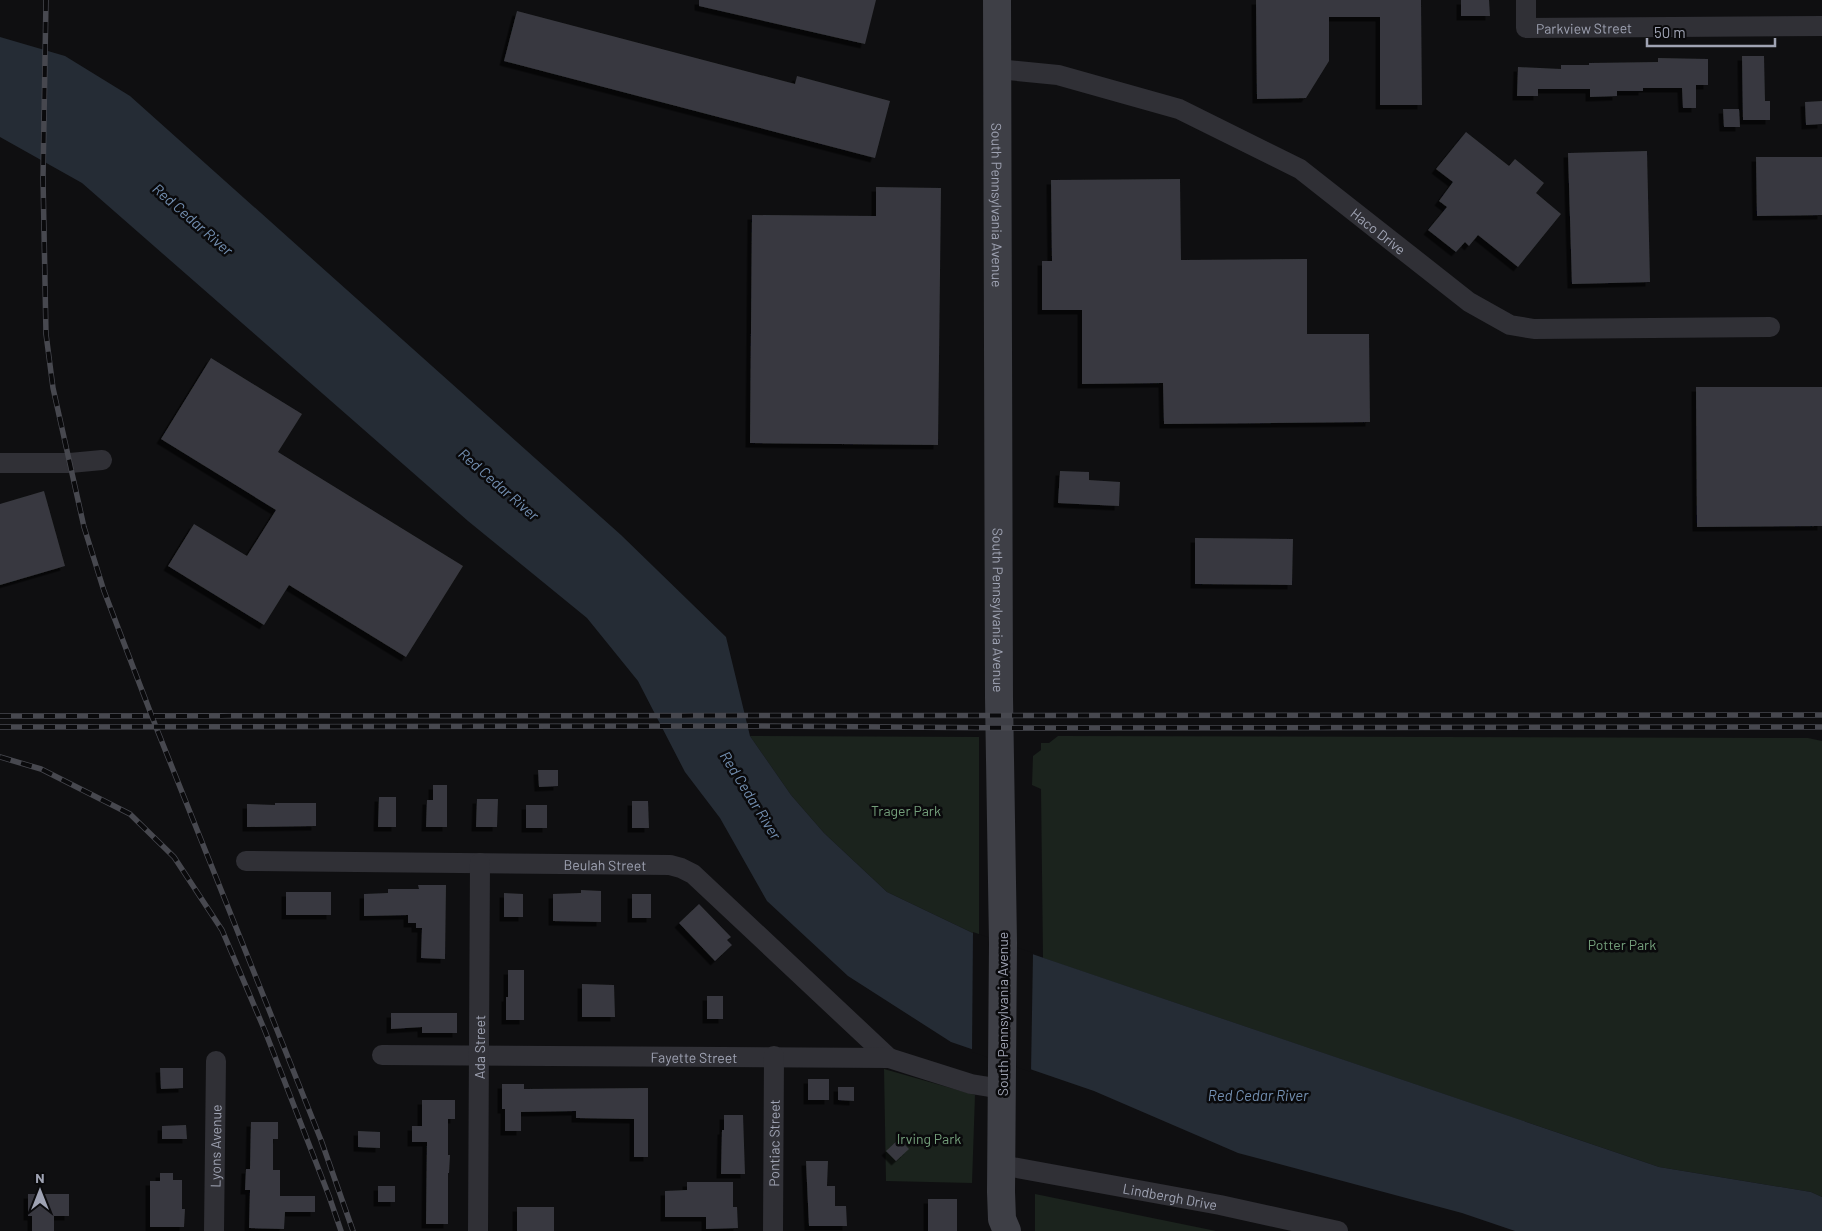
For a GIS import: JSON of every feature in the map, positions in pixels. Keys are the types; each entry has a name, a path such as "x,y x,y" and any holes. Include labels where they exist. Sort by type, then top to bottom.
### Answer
{"main road":[{"name":"South Pennsylvania Avenue","path":"997,0 999,698 1004,943 1002,1227"}],"street":[{"name":"Parkview Street","path":"1526,0 1526,28 1822,26"},
{"name":"Haco Drive","path":"997,68 1058,75 1179,109 1300,169 1468,302 1510,325 1534,328 1770,327"},
{"path":"0,463 70,463 102,460"},
{"name":"Beulah Street","path":"246,861 670,865 681,868 693,874 889,1058"},
{"name":"Ada Street","path":"478,1231 480,863"},
{"name":"Fayette Street","path":"382,1055 480,1054 889,1058 971,1084 1002,1079"},
{"name":"Pontiac Street","path":"773,1231 774,1056"},
{"name":"Lyons Avenue","path":"214,1231 216,1061"},
{"name":"Lindbergh Drive","path":"1001,1164 1220,1205 1338,1231"}],"green space":[{"name":"Trager Park","path":"750,736 979,737 979,936 887,892 824,833 791,795"},
{"name":"Potter Park","path":"1058,736 1808,738 1822,741 1822,1197 1811,1192 1659,1167 1043,958 1041,789 1032,785 1033,756 1041,750 1041,743 1049,743"},
{"name":"Irving Park","path":"884,1069 975,1095 972,1183 886,1181"},
{"path":"1035,1194 1216,1231 1035,1231"}],"water":[{"name":"Red Cedar River","path":"0,37 65,56 130,96 621,535 726,637 750,736 791,795 824,833 887,892 979,936 1659,1167 1811,1192 1822,1197 1822,1231 1515,1231 1462,1213 1238,1153 1094,1091 951,1042 848,976 767,901 720,818 685,772 638,681 587,618 468,521 82,183 0,137"}],"pier":[{"path":"973,932 1033,953 1031,1072 972,1052"}],"building":[{"path":"699,0 876,0 865,44 699,6"},
{"path":"1256,0 1421,0 1422,105 1380,105 1380,17 1329,17 1329,61 1306,98 1257,99"},
{"path":"1461,0 1489,0 1490,16 1461,16"},
{"path":"517,11 795,84 797,76 890,101 875,158 504,61"},
{"path":"1742,56 1764,56 1765,101 1770,101 1770,120 1743,120"},
{"path":"1658,58 1708,59 1708,85 1696,85 1696,108 1683,108 1682,88 1643,88 1643,91 1617,91 1617,96 1590,97 1590,89 1538,89 1538,96 1517,96 1518,67 1561,69 1561,65 1658,62"},
{"path":"1822,101 1822,124 1806,125 1805,102"},
{"path":"1723,109 1739,109 1740,127 1724,127"},
{"path":"1466,132 1509,166 1515,159 1544,183 1536,193 1561,214 1518,267 1478,235 1469,246 1465,242 1456,252 1428,230 1447,207 1439,201 1453,182 1436,169"},
{"path":"1647,151 1650,282 1572,284 1568,153"},
{"path":"1756,157 1822,157 1822,215 1757,216"},
{"path":"1180,179 1181,260 1307,259 1307,334 1369,334 1370,422 1164,424 1163,383 1082,384 1082,310 1042,310 1042,261 1052,261 1051,180"},
{"path":"876,187 941,188 938,445 750,443 752,215 876,216"},
{"path":"211,358 302,414 278,452 463,566 406,657 289,585 264,625 168,566 194,524 247,556 276,510 161,439"},
{"path":"1696,387 1822,387 1822,526 1697,527"},
{"path":"1060,471 1089,472 1089,480 1120,482 1119,506 1058,503"},
{"path":"44,491 65,566 0,585 0,504"},
{"path":"1195,538 1293,539 1292,585 1195,584"},
{"path":"538,770 558,770 558,786 539,787"},
{"path":"433,785 447,785 447,827 426,827 427,800 433,800"},
{"path":"379,797 396,797 396,827 378,827"},
{"path":"477,799 498,799 497,827 476,827"},
{"path":"632,801 648,801 649,828 632,828"},
{"path":"275,803 316,803 316,826 247,827 247,804 275,805"},
{"path":"526,805 547,805 547,828 526,828"},
{"path":"418,885 446,885 445,959 421,958 422,928 416,928 416,923 408,923 408,915 364,916 364,894 388,893 388,889 419,889"},
{"path":"581,890 601,891 601,922 553,921 553,894 581,893"},
{"path":"286,892 331,892 331,915 286,915"},
{"path":"504,893 523,894 523,917 504,917"},
{"path":"632,894 651,894 651,918 632,918"},
{"path":"699,904 731,937 727,940 732,945 715,961 679,923"},
{"path":"508,970 524,970 524,1020 506,1020"},
{"path":"582,984 614,985 615,1017 582,1017"},
{"path":"707,996 723,996 723,1019 707,1019"},
{"path":"391,1013 457,1013 457,1033 422,1033 422,1027 391,1029"},
{"path":"160,1068 183,1068 183,1088 161,1089"},
{"path":"808,1079 829,1079 829,1100 808,1100"},
{"path":"502,1084 524,1084 524,1089 648,1088 648,1157 634,1157 634,1119 576,1118 576,1111 521,1112 521,1131 505,1131 505,1109 502,1109"},
{"path":"838,1087 854,1087 854,1101 838,1100"},
{"path":"422,1100 455,1100 455,1119 448,1119 448,1155 450,1155 448,1224 426,1224 427,1142 412,1142 412,1126 422,1126"},
{"path":"724,1115 743,1115 745,1174 721,1174"},
{"path":"251,1122 278,1122 278,1139 273,1139 273,1170 280,1170 280,1196 315,1196 315,1212 285,1212 284,1229 249,1228 250,1190 245,1190 246,1169 250,1169"},
{"path":"186,1125 187,1139 162,1139 162,1126"},
{"path":"358,1131 380,1132 380,1148 358,1147"},
{"path":"899,1139 909,1149 896,1161 886,1151"},
{"path":"806,1161 828,1161 827,1186 835,1186 835,1206 846,1206 847,1226 809,1226"},
{"path":"160,1173 173,1173 173,1180 182,1180 182,1209 185,1209 184,1227 150,1227 150,1181 160,1181"},
{"path":"687,1182 733,1182 733,1207 737,1207 738,1228 706,1229 706,1217 665,1217 665,1191 687,1190"},
{"path":"378,1186 395,1186 395,1202 378,1202"},
{"path":"28,1194 69,1194 69,1216 54,1216 54,1231 32,1231 32,1216 28,1216"},
{"path":"928,1199 957,1199 957,1231 928,1231"},
{"path":"517,1207 554,1207 554,1231 517,1231"}],"railway":[{"path":"46,0 43,178 46,334 53,388 84,527 104,591 156,727 321,1140 353,1231"},
{"path":"0,716 1822,715"},
{"path":"0,727 1822,727"},
{"path":"0,757 41,769 130,814 174,857 222,930 265,1031 341,1231"}]}
